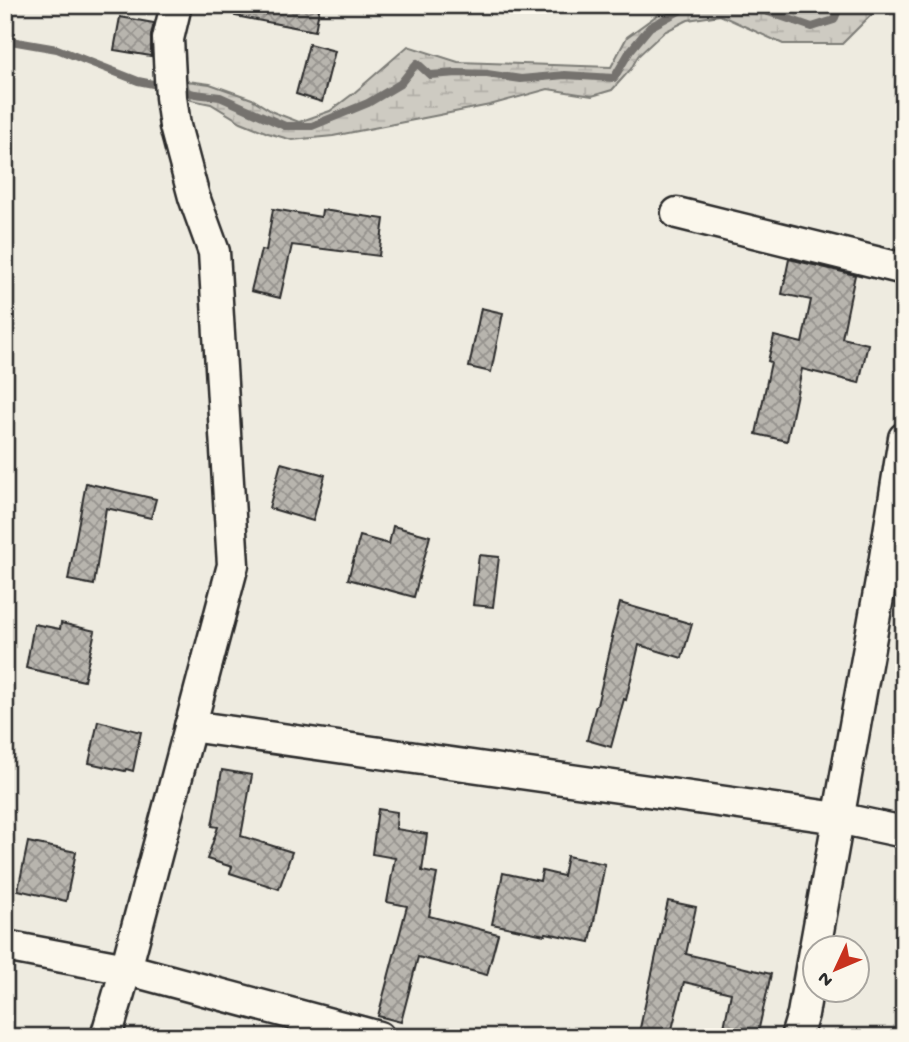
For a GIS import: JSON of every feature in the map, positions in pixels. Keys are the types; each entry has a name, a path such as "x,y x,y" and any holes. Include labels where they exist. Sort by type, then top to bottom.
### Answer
{"street":[{"path":"106,1037 233,565 214,252 194,197 175,126 171,91 168,39 176,5"},
{"path":"677,213 904,269"},
{"path":"818,934 838,818 894,562 904,438"},
{"path":"190,726 838,818 904,832"},
{"path":"5,946 126,969 379,1037"},
{"path":"796,1037 805,1004"}],"green space":[{"path":"671,5 893,5 879,7 842,44 783,44 720,15 688,20 664,32 638,56 631,69 612,90 592,96 548,89 490,105 333,136 292,140 268,133 241,122 211,104 191,100 187,81 210,84 252,99 273,112 299,122 330,111 408,46 458,62 611,67 627,37"}],"building":[{"path":"236,5 320,5 315,31 235,16"},
{"path":"120,17 154,23 151,56 114,50"},
{"path":"309,44 335,51 322,102 296,94"},
{"path":"273,209 321,217 322,210 384,219 379,256 292,245 280,298 251,291 261,250 266,251"},
{"path":"789,259 855,275 842,338 868,344 859,383 802,369 787,441 756,434 774,336 802,343 811,300 782,294"},
{"path":"481,308 503,313 491,372 469,367"},
{"path":"281,463 325,475 313,521 269,508"},
{"path":"86,483 156,499 151,518 106,508 94,585 68,580"},
{"path":"393,526 430,536 414,597 348,579 360,536 389,544"},
{"path":"479,555 499,557 493,607 473,605"},
{"path":"620,603 692,624 682,658 639,645 611,747 587,740"},
{"path":"61,623 95,631 84,681 26,668 34,624 60,629"},
{"path":"98,721 141,732 133,771 89,763"},
{"path":"222,770 252,775 241,836 292,852 279,889 230,873 232,867 207,859 218,827 212,826"},
{"path":"378,809 397,812 396,829 427,834 422,871 437,874 429,916 498,934 487,975 418,957 401,1022 378,1016 407,906 387,902 395,858 372,854"},
{"path":"28,842 76,852 66,901 18,890"},
{"path":"567,856 605,864 590,942 492,924 503,873 540,881 542,871 563,876"},
{"path":"668,901 696,907 686,954 771,974 757,1037 722,1037 731,993 684,982 670,1037 638,1037"}],"waterway":[{"path":"176,89 220,97 285,126 312,126 368,103 400,84 417,63 430,75 487,74 521,79 565,75 614,78 630,51 650,27 690,5"},
{"path":"748,5 812,27 834,20 840,5"},
{"path":"5,40 57,49 138,81 163,86"}]}
